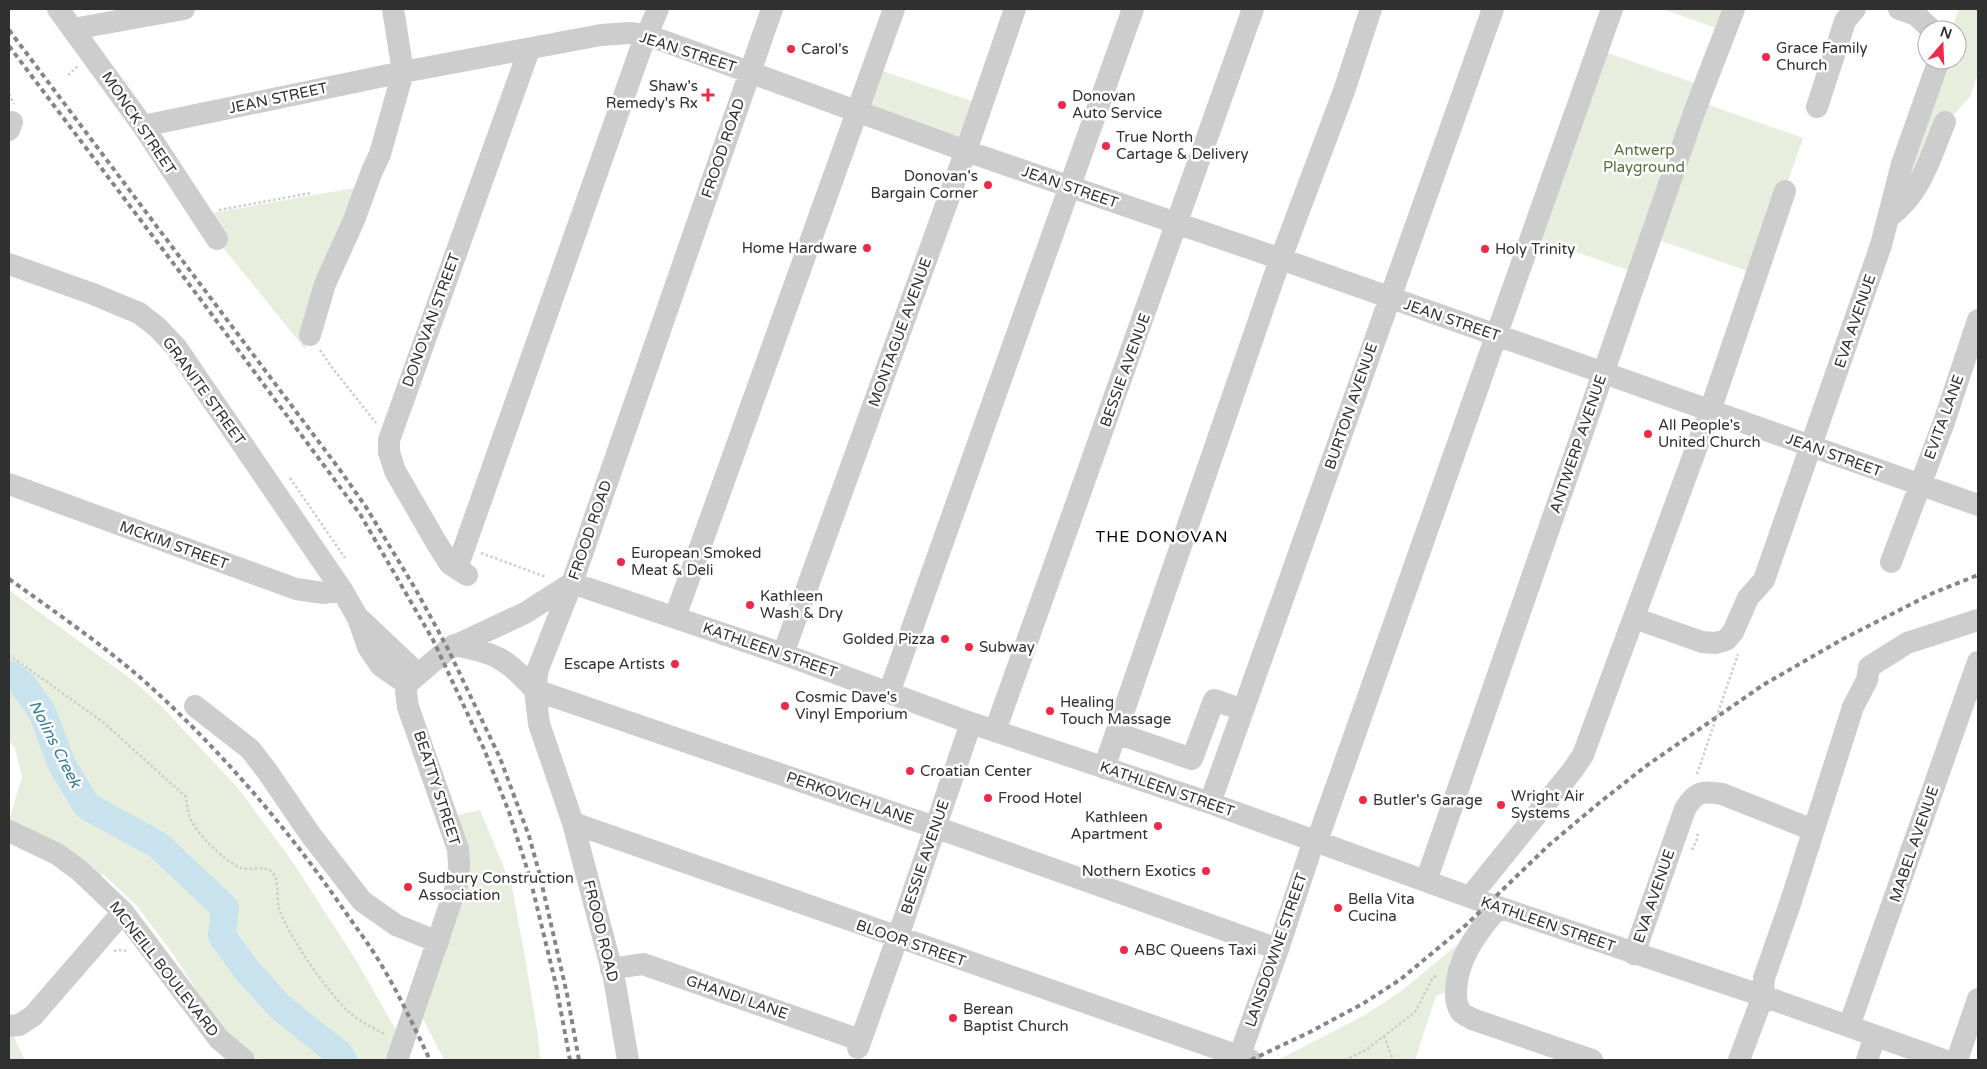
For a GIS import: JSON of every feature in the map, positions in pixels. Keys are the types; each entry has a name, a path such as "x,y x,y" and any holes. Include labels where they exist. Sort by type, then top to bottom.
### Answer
{"street":[{"name":"MONCK STREET","path":"58,9 143,126 217,239"},
{"path":"73,29 184,9"},
{"path":"310,335 325,284 354,220 380,154 403,72 393,9"},
{"path":"464,546 646,35 658,9"},
{"name":"FROOD ROAD","path":"628,1060 611,969 573,823 539,724 535,690 538,669 572,583 772,9"},
{"path":"675,617 894,9"},
{"name":"MONTAGUE AVENUE","path":"783,654 966,151 1015,9"},
{"path":"889,693 1134,9"},
{"name":"BESSIE AVENUE","path":"995,731 1254,9"},
{"path":"1104,768 1281,259 1344,91 1372,9"},
{"name":"BURTON AVENUE","path":"1210,803 1493,9"},
{"name":"LANSDOWNE STREET","path":"1242,1059 1315,841 1612,9"},
{"name":"ANTWERP AVENUE","path":"1426,881 1695,110 1734,9"},
{"path":"1817,107 1845,21 1855,9"},
{"path":"1899,9 1916,15 1921,20"},
{"name":"JEAN STREET","path":"143,126 403,72 529,50 601,35 629,33 646,35 966,151 1281,259 1978,505"},
{"name":"DONOVAN STREET","path":"464,546 462,572 450,564 395,470 389,452 389,440 529,50"},
{"name":"EVA AVENUE","path":"1634,618 1702,642 1716,643 1726,640 1733,632 1748,598 1764,580 1881,245 1902,164 1935,70"},
{"path":"1889,217 1902,207 1918,187 1945,122"},
{"path":"1470,897 1578,764 1590,737 1710,411 1786,190"},
{"name":"GRANITE STREET","path":"9,264 120,304 139,313 157,327 176,347 342,590"},
{"name":"EVITA LANE","path":"1892,562 1944,422 1978,320"},
{"name":"MCKIM STREET","path":"9,484 296,589 324,593 342,590"},
{"path":"342,590 358,618 368,647 380,666 413,679 440,654 454,645 525,612 572,583"},
{"name":"KATHLEEN STREET","path":"572,583 783,654 971,723 1210,803 1470,897 1634,954 1763,996 1944,1060"},
{"path":"1739,1060 1763,996 1764,978 1790,904 1853,707 1867,680 1870,667 1907,643 1978,620"},
{"path":"454,645 492,653 522,675 535,690"},
{"name":"MABEL AVENUE","path":"1849,1026 1978,662"},
{"name":"BEATTY STREET","path":"400,1051 457,884 459,865 458,848 408,707 406,692 413,679"},
{"name":"PERKOVICH LANE","path":"535,690 935,827 1278,949"},
{"path":"1116,733 1192,759 1214,700 1244,710"},
{"path":"196,706 250,749 310,834 362,901 396,925 438,942"},
{"name":"BESSIE AVENUE","path":"859,1044 971,723"},
{"name":"EVA AVENUE","path":"1634,954 1685,809 1690,800 1698,794 1706,792 1722,794 1813,830"},
{"name":"BLOOR STREET","path":"573,823 1242,1059"},
{"name":"MCNEILL BOULEVARD","path":"9,831 57,854 79,870 124,912 219,1039 244,1060"},
{"path":"1499,907 1482,927 1463,959 1455,985 1456,1000 1461,1013 1472,1019 1592,1060"},
{"path":"9,1026 19,1025 33,1016 124,912"},
{"name":"GHANDI LANE","path":"611,969 643,964 859,1044"},
{"path":"1957,1060 1978,999"},
{"path":"1867,1060 1875,1036"}],"path":[{"path":"200,213 311,193"},
{"path":"310,335 330,365 389,440"},
{"path":"464,546 548,577"},
{"path":"1700,766 1738,654"},
{"path":"9,655 103,722 186,796 189,817 201,835 228,862 242,869 264,868 270,870 276,876 279,909 327,987 349,1011 387,1036 400,1051"},
{"path":"1345,1060 1366,1050 1416,1012 1432,979 1451,964 1463,959"},
{"path":"1384,1036 1393,1060"}],"green space":[{"path":"1663,9 1733,9 1724,31"},
{"path":"1959,9 1978,9 1978,74 1970,97 1946,123 1919,187 1902,164 1936,70 1967,70 1967,20 1955,20"},
{"name":"Antwerp Playground","path":"1599,50 1703,86 1698,101 1803,138 1756,274 1650,237 1637,273 1532,237"},
{"path":"871,67 980,104 964,152 858,102"},
{"path":"365,186 324,285 305,349 217,240 200,215"},
{"path":"9,590 135,682 163,708 238,788 292,861 356,960 401,1039 395,1060 259,1060 235,1040 211,1013 173,954 137,906 103,874 92,884 9,820 22,777 15,748 9,741"},
{"path":"480,810 512,887 538,1036 540,1060 444,1060 418,1009 459,884 449,817"},
{"path":"1463,940 1449,991 1436,996 1415,1060 1278,1060 1363,1016 1400,992"},
{"path":"9,1027 25,1060 9,1060"}],"waterway":[{"name":"Nolins Creek","path":"9,674 24,686 42,712 62,765 87,806 158,845 225,908 222,936 246,969 279,1006 339,1054 343,1060"}],"railway":[{"path":"9,30 340,470 366,507 416,590 448,649 500,758 529,836 567,994 579,1060"},
{"path":"9,46 360,514 433,640 484,749 509,812 530,878 556,985 570,1060"},
{"path":"1251,1060 1310,1032 1364,1003 1401,979 1466,925 1549,845 1599,803 1646,766 1763,685 1841,640 1933,593 1978,575"},
{"path":"9,579 60,615 142,679 198,733 251,790 300,850 373,952 395,989 430,1060"}],"place":[{"name":"Carol's","path":"791,49"},
{"name":"Grace Family Church","path":"1766,57"},
{"name":"Shaw's Remedy's Rx","path":"708,95"},
{"name":"Donovan Auto Service","path":"1062,105"},
{"name":"True North Cartage & Delivery","path":"1106,146"},
{"name":"Donovan's Bargain Corner","path":"988,185"},
{"name":"Home Hardware","path":"867,248"},
{"name":"Holy Trinity","path":"1485,249"},
{"name":"All People's United Church","path":"1648,434"},
{"name":"European Smoked Meat & Deli","path":"621,562"},
{"name":"Kathleen Wash & Dry","path":"750,605"},
{"name":"Golded Pizza","path":"945,639"},
{"name":"Subway","path":"969,647"},
{"name":"Escape Artists","path":"675,664"},
{"name":"Cosmic Dave's Vinyl Emporium","path":"785,706"},
{"name":"Healing Touch Massage","path":"1050,711"},
{"name":"Croatian Center","path":"910,771"},
{"name":"Frood Hotel","path":"988,798"},
{"name":"Butler's Garage","path":"1363,800"},
{"name":"Wright Air Systems","path":"1501,805"},
{"name":"Kathleen Apartment","path":"1158,826"},
{"name":"Nothern Exotics","path":"1206,871"},
{"name":"Sudbury Construction Association","path":"408,887"},
{"name":"Bella Vita Cucina","path":"1338,908"},
{"name":"ABC Queens Taxi","path":"1124,950"},
{"name":"Berean Baptist Church","path":"953,1018"}],"district":[{"name":"THE DONOVAN","path":"1162,537"}]}
